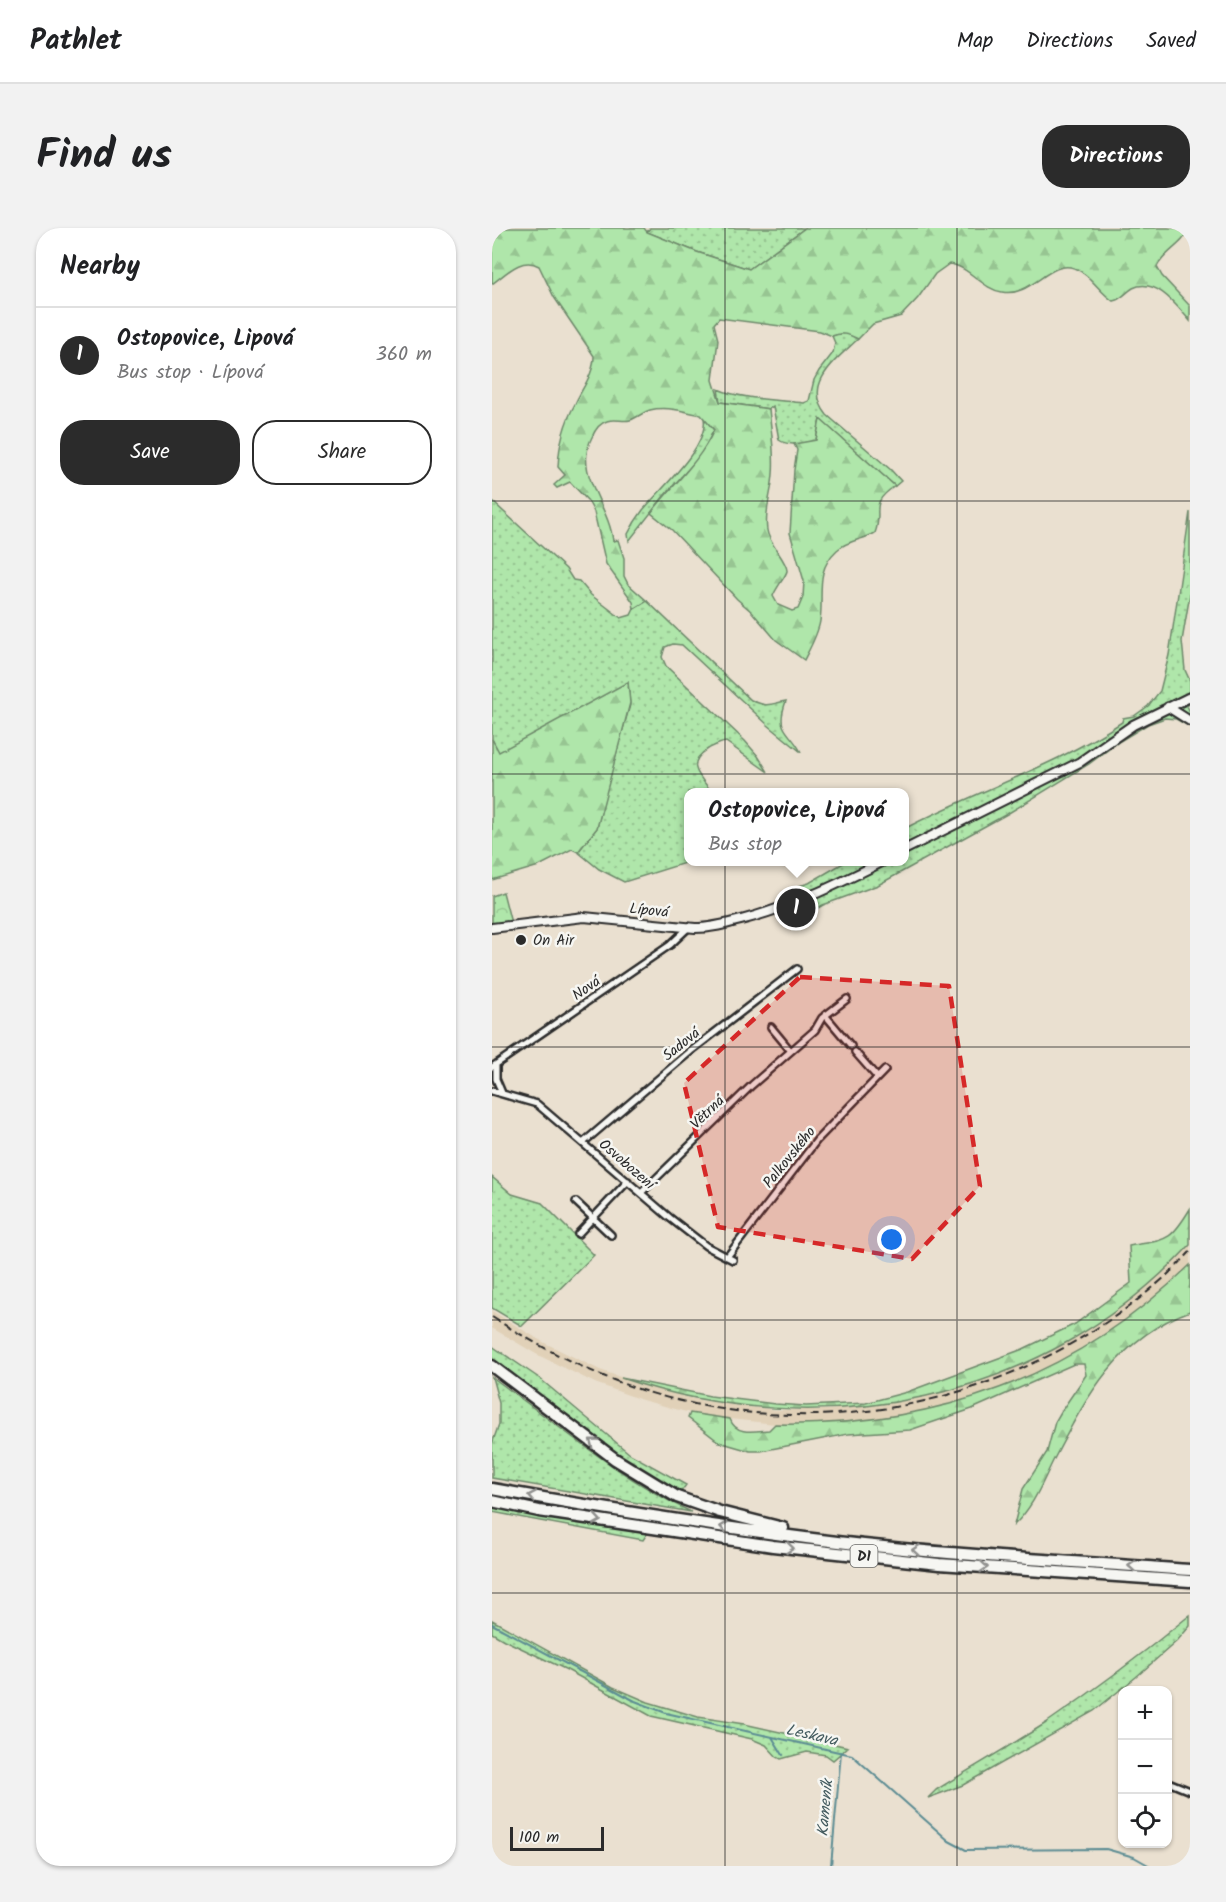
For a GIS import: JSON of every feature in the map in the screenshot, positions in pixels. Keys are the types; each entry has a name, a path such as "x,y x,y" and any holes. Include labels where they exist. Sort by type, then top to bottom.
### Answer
{"highway":[{"path":"492,1366 615,1459 677,1497 764,1524 866,1545"},
{"name":"D1","path":"492,1490 680,1522 866,1545 958,1554 1190,1570"},
{"name":"D1","path":"492,1502 773,1546 939,1564 1190,1581"},
{"path":"492,1507 539,1511"}],"street":[{"path":"909,848 1080,762 1132,725 1190,697"},
{"path":"1168,707 1190,721"},
{"name":"Lípová","path":"492,928 584,917 688,928 711,927 800,902 872,866"},
{"name":"Nová","path":"494,1068 670,945 688,928"},
{"name":"Sadová","path":"584,1142 691,1050 797,969"},
{"name":"Větrná","path":"641,1192 790,1050 815,1030 825,1015 847,999"},
{"path":"825,1015 851,1046"},
{"path":"771,1027 790,1050"},
{"path":"855,1052 877,1077"},
{"path":"494,1068 497,1091"},
{"name":"Palkovského","path":"730,1259 817,1140 885,1070"},
{"name":"Osvobození","path":"497,1091 537,1104 688,1232 711,1249 730,1259"},
{"path":"578,1233 627,1181"},
{"path":"576,1202 611,1235"},
{"path":"1172,1784 1190,1791"}],"highlighted area":[{"path":"800,977 949,986 980,1186 912,1259 718,1227 684,1083"}],"shaded area":[{"path":"1190,1245 1190,1265 1171,1284 1122,1323 1063,1359 1037,1373 986,1393 928,1410 880,1419 829,1424 775,1424 690,1413 642,1400 595,1383 536,1354 492,1328 492,1311 543,1342 600,1370 693,1399 776,1410 828,1410 878,1405 925,1397 981,1380 1031,1360 1114,1311"}],"green space":[{"path":"492,228 644,228 647,232 697,252 749,269 805,228 1190,228 1157,267 1162,276 1190,306 1190,321 1172,301 1150,286 1133,288 1121,298 1113,301 1085,274 1074,268 1057,269 1022,290 1002,292 988,287 963,269 949,264 935,274 918,298 901,316 873,324 858,339 845,334 832,336 820,331 719,318 714,324 718,340 713,380 720,402 769,409 773,466 767,530 787,571 773,596 778,605 792,611 798,609 803,597 804,581 790,533 797,450 794,444 816,440 820,419 895,486 881,498 875,533 841,547 825,566 821,584 819,626 804,660 776,640 672,530 651,513 708,442 714,430 701,415 656,409 630,420 607,421 596,429 587,451 589,476 610,527 613,541 618,540 624,558 624,576 628,584 647,601 634,609 633,602 606,564 594,512 588,501 570,482 557,488 554,485 565,475 558,467 563,434 571,412 590,375 594,356 554,297 539,266 532,263 520,265 492,284"},
{"path":"650,228 805,228 749,269 647,232"},
{"path":"840,333 858,339 825,373 818,393 820,404 827,415 891,470 901,481 895,486 820,420 816,440 797,444 787,443 779,440 773,406 769,409 720,402 718,389 760,399 804,403 809,401 814,380 833,353 835,343 832,336"},
{"path":"704,418 714,430 700,456 664,496 629,541 628,534 641,513 682,467 699,442 704,429"},
{"path":"492,501 566,569 573,580 579,581 591,595 621,618 631,615 634,609 647,601 751,700 765,705 786,701 783,725 801,752 768,725 682,645 673,644 665,647 662,657 666,666 745,741 768,772 726,742 708,749 697,760 696,770 709,788 684,788 684,863 624,882 599,869 578,852 597,828 630,705 628,683 499,753 492,739"},
{"path":"1190,512 1190,594 1182,641 1185,670 1190,681 1190,703 1187,706 1190,712 1190,727 1176,719 1165,718 1148,724 1089,764 1007,814 878,885 823,905 811,912 805,921 796,887 809,883 838,866 909,866 909,826 1042,766 1096,738 1122,722 1123,718 1134,716 1148,706 1160,691 1169,655"},
{"path":"628,682 630,703 597,828 578,852 572,849 539,866 492,880 492,739 499,752"},
{"path":"503,892 511,923 492,924 492,896"},
{"path":"492,1177 512,1194 542,1203 594,1255 522,1326 492,1308"},
{"path":"1190,1209 1190,1245 1132,1299 1067,1342 998,1374 925,1396 850,1407 774,1408 697,1398 621,1378 710,1396 806,1406 866,1403 907,1392 1023,1349 1075,1324 1131,1283 1129,1246 1166,1238 1177,1229"},
{"path":"1190,1265 1190,1311 1165,1322 1143,1336 1124,1352 1108,1371 1079,1413 1032,1502 1014,1525 1023,1489 1047,1452 1055,1422 1086,1375 1084,1364 1074,1364 972,1409 910,1430 848,1434 761,1451 750,1451 719,1442 688,1418 690,1413 730,1419 737,1428 752,1431 769,1430 775,1424 834,1423 891,1416 946,1405 999,1388 1050,1366 1099,1338 1145,1304"},
{"path":"492,1346 539,1378 630,1454 686,1485 677,1497 492,1366"},
{"path":"492,1377 588,1449 638,1483 691,1512 492,1478 492,1444 499,1424 499,1403"},
{"path":"492,1507 539,1511 651,1528 643,1540 492,1512"},
{"path":"1190,1615 1190,1626 1177,1641 1125,1686 1118,1686 1118,1692 1094,1711 963,1785 928,1798 936,1790 1065,1710"},
{"path":"492,1620 613,1687 648,1702 698,1717 744,1724 848,1747 833,1760 826,1755 807,1752 781,1759 766,1745 752,1739 651,1716 567,1670 492,1633"}],"waterway":[{"name":"Leskava","path":"492,1624 635,1701 666,1713 852,1755 949,1841 966,1850 1106,1849 1134,1857 1150,1866"},
{"path":"772,1737 783,1755"},
{"name":"Kameník","path":"831,1866 841,1752"}],"railway":[{"path":"492,1317 557,1355 602,1376 673,1399 725,1409 777,1415 829,1414 880,1409 931,1399 981,1385 1029,1365 1076,1341 1121,1312 1164,1278 1190,1252"}],"place":[{"name":"Ostopovice, Lipová","path":"796,908"},
{"name":"On Air","path":"521,940"}]}
